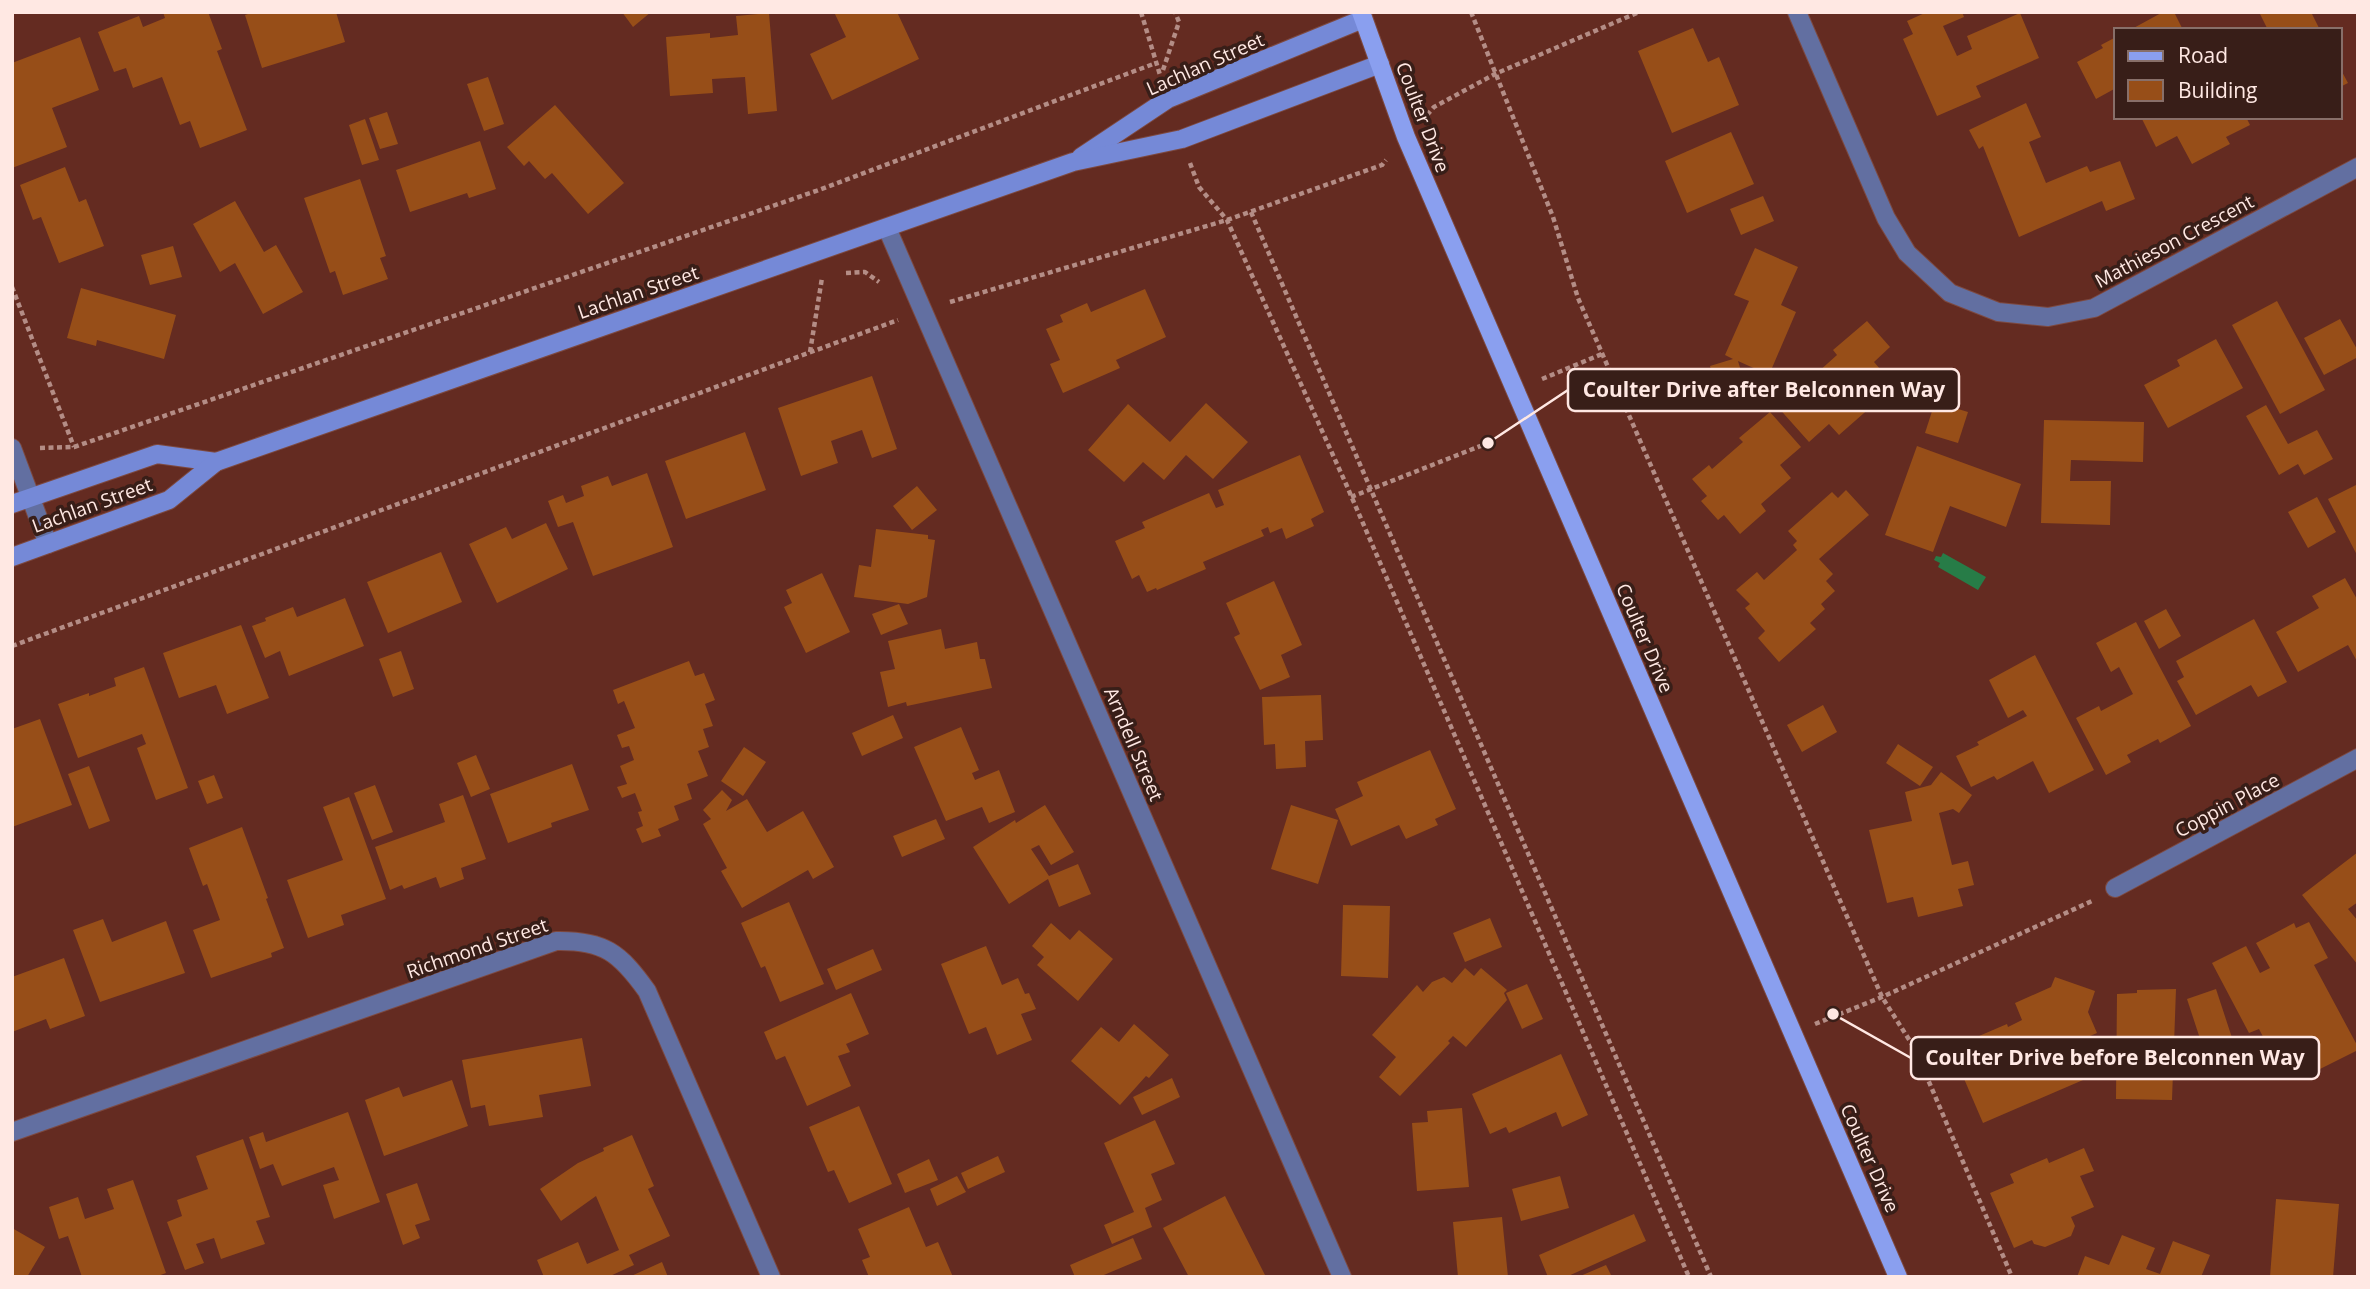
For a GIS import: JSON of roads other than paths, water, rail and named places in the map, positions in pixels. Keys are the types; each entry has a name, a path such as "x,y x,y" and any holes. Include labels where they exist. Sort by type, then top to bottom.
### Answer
{"main road":[{"name":"Coulter Drive","path":"1362,15 1406,137 1898,1277"}],"street":[{"name":"Mathieson Crescent","path":"1797,12 1886,218 1907,253 1950,293 1998,312 2048,317 2094,308 2358,167"},
{"name":"Lachlan Street","path":"1073,162 1168,99 1362,15"},
{"name":"Lachlan Street","path":"12,557 169,499 216,462 1073,162 1182,139 1380,64"},
{"name":"Arndell Street","path":"887,228 1342,1277"},
{"path":"12,448 48,544"},
{"name":"Lachlan Street","path":"12,504 157,454 216,462"},
{"name":"Coppin Place","path":"2115,888 2358,758"},
{"name":"Richmond Street","path":"12,1132 556,941 582,941 607,949 630,967 647,991 771,1277"}],"place":[{"name":"Coulter Drive after Belconnen Way","path":"1488,443"},
{"name":"Coulter Drive before Belconnen Way","path":"1833,1014"}]}
